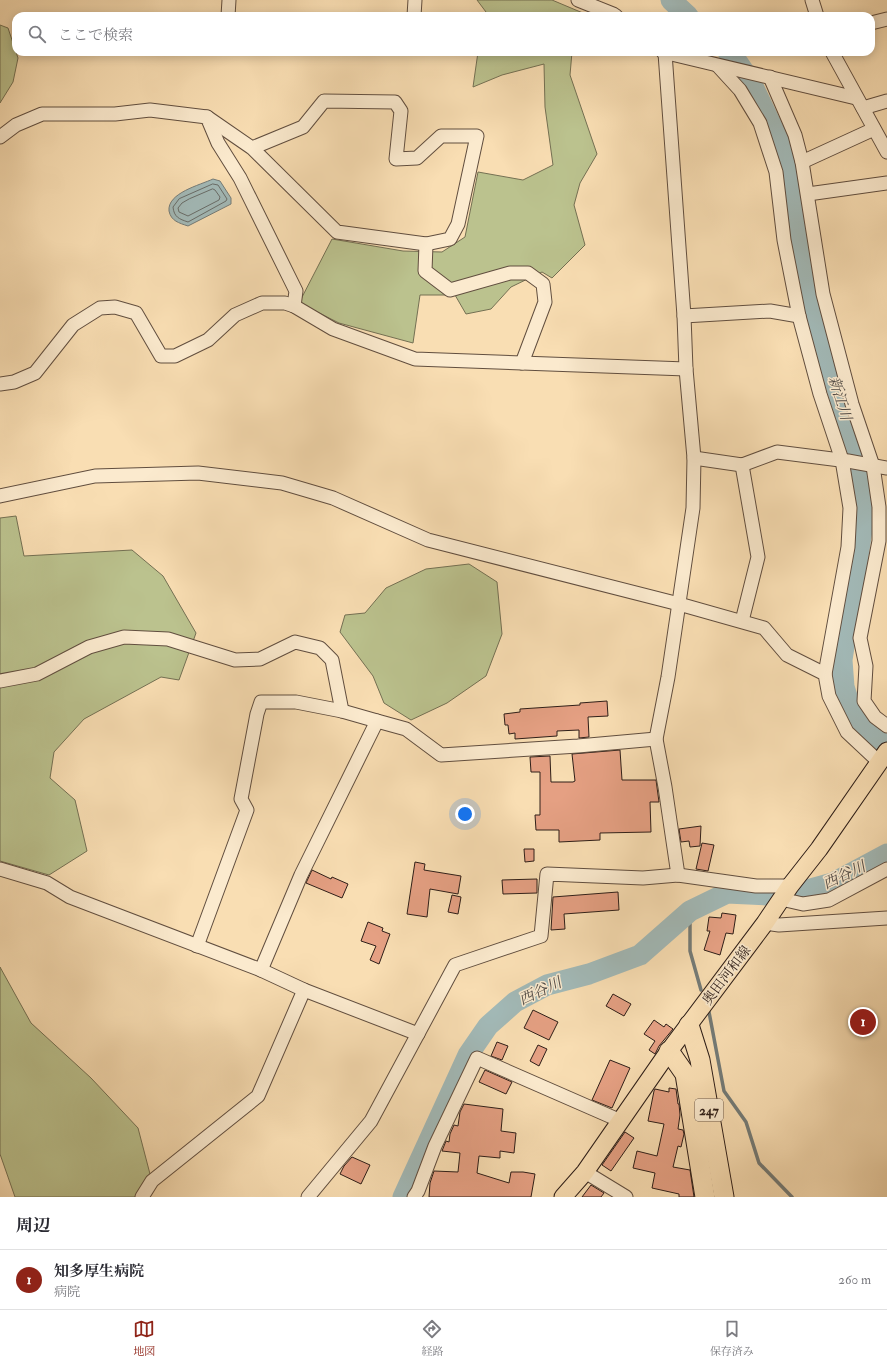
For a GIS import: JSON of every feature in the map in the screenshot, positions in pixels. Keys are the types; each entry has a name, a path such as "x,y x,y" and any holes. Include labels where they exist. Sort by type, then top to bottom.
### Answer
{"highway":[{"name":"247","path":"689,1025 700,1060 724,1197"},
{"name":"247","path":"669,1051 685,1074 705,1197"}],"main road":[{"name":"奥田河和線","path":"562,1197 584,1172 669,1051 819,849 883,757"}],"street":[{"path":"228,12 229,0"},
{"path":"414,12 415,0"},
{"path":"578,0 606,12"},
{"path":"812,0 816,12"},
{"path":"875,22 887,19"},
{"path":"664,56 684,316 686,369 694,458 693,508 668,677 656,739 665,787 678,875"},
{"path":"676,56 770,76 859,103 887,101"},
{"path":"834,56 887,152"},
{"path":"718,66 740,90 760,123 776,172 784,240 799,316 820,394 845,460 850,508 848,547 825,674 829,696 847,732 883,757"},
{"path":"770,76 795,135 808,194 823,294 852,404 873,466 883,540 860,638 866,666 864,701 875,717 887,726"},
{"path":"0,137 16,125 42,114 115,114 150,110 207,117 252,148 337,232 426,244 450,239 458,224 477,136 441,136 416,158 396,159 401,111 395,102 324,100 303,128 252,148"},
{"path":"207,117 218,143 240,178 296,291 294,306"},
{"path":"802,162 874,129"},
{"path":"808,194 887,183"},
{"path":"426,244 425,271 450,290 510,273 528,273 544,284 545,302 522,363"},
{"path":"0,384 14,382 35,373 73,325 100,308 115,307 136,313 161,356 176,356 208,340 235,315 262,303 285,303 294,306 333,329 415,359 686,369"},
{"path":"684,316 770,311 799,316"},
{"path":"694,458 742,465 777,452 845,460 887,468"},
{"path":"742,465 758,557 742,621"},
{"path":"0,496 95,476 198,473 282,483 333,498 428,540 679,604 764,628 787,655 825,674"},
{"path":"0,681 37,674 89,647 124,637 168,639 235,660 260,659 295,642 320,648 332,660 342,711"},
{"path":"197,946 247,810 241,799 256,714 261,702 296,702 377,720 406,729 441,755 656,739"},
{"path":"261,970 301,876 377,720"},
{"path":"308,1197 371,1121 455,965 541,936 547,874 643,878 678,875 756,886 778,905 803,904 829,900 887,869"},
{"path":"0,870 47,883 70,897 261,970 304,990 418,1034"},
{"path":"778,905 779,925 887,918"},
{"path":"142,1197 152,1181 258,1096 304,990"},
{"path":"414,1197 418,1191 435,1146 477,1058 620,1121"},
{"path":"584,1172 626,1197"}],"green space":[{"path":"477,0 552,0 580,12 486,12"},
{"path":"0,25 8,28 12,40 12,56 17,56 18,58 13,82 0,103"},
{"path":"477,56 572,56 570,75 597,154 580,183 574,205 585,245 552,278 542,272 511,287 491,309 466,314 455,295 420,295 413,343 339,323 299,303 332,239 403,251 442,252 465,237 478,172 523,180 553,165 545,107 544,64 502,75 473,87"},
{"path":"16,516 24,556 132,550 163,576 196,633 179,680 161,677 84,719 54,752 50,778 75,800 87,851 49,875 0,861 0,518"},
{"path":"469,564 497,582 502,634 486,676 447,703 411,720 384,703 373,676 340,632 345,615 365,613 386,588 426,569"},
{"path":"0,967 31,1023 91,1078 138,1128 150,1174 135,1197 15,1197 0,1154"}],"water":[{"path":"213,179 220,181 231,198 231,204 188,226 179,223 172,217 169,211 173,199 185,190"}],"building":[{"path":"607,701 608,716 588,717 589,737 579,738 579,730 557,731 557,736 515,739 515,733 509,734 508,725 505,725 504,714 520,712 520,709 580,705 580,703"},
{"path":"620,750 622,780 656,780 659,802 650,802 651,832 600,833 600,840 559,842 559,830 536,830 535,815 540,815 540,772 531,772 530,757 550,756 551,782 573,782 575,781 572,754"},
{"path":"701,826 700,846 690,847 689,841 681,842 679,829"},
{"path":"702,843 714,845 708,871 696,869"},
{"path":"524,849 534,849 534,861 525,862"},
{"path":"415,862 425,864 424,870 461,876 458,894 430,889 427,917 407,914"},
{"path":"312,870 331,879 332,877 348,884 342,898 306,883"},
{"path":"537,879 537,893 503,894 502,880"},
{"path":"618,892 619,910 564,914 565,929 551,930 553,897"},
{"path":"452,895 461,897 458,914 448,912"},
{"path":"722,913 736,915 733,934 726,933 720,955 704,950 710,931 707,931 709,917 721,918"},
{"path":"368,922 383,928 382,931 390,934 379,964 370,960 376,946 361,941"},
{"path":"613,994 631,1004 624,1016 606,1006"},
{"path":"533,1010 558,1022 549,1040 524,1028"},
{"path":"654,1020 664,1027 666,1024 673,1029 659,1046 655,1054 649,1050 655,1041 644,1034"},
{"path":"497,1042 508,1046 502,1060 491,1056"},
{"path":"538,1045 547,1049 539,1066 530,1061"},
{"path":"610,1060 630,1068 612,1108 592,1100"},
{"path":"485,1070 512,1082 506,1094 479,1082"},
{"path":"669,1088 676,1089 680,1115 678,1129 683,1130 684,1134 681,1147 678,1146 673,1167 690,1170 694,1197 679,1197 679,1194 652,1188 655,1173 633,1168 637,1151 657,1156 664,1124 648,1121 655,1089 669,1092"},
{"path":"464,1104 503,1109 501,1131 516,1133 514,1153 500,1151 500,1158 479,1156 477,1173 509,1183 511,1172 535,1174 531,1197 429,1197 430,1183 434,1171 458,1172 460,1153 442,1151 446,1141 449,1142 450,1134 454,1125 458,1126 460,1112"},
{"path":"625,1132 634,1138 611,1171 602,1165"},
{"path":"352,1157 370,1165 361,1184 340,1174 344,1166"},
{"path":"591,1185 604,1193 601,1197 582,1197"}],"waterway":[{"name":"新江川","path":"671,0 684,12"},
{"name":"新江川","path":"732,56 751,82 790,164 801,247 814,316 856,449 861,474 865,511 842,660 844,687 852,712 879,741 887,747"},
{"name":"西谷川","path":"800,892 833,883 887,854"},
{"name":"西谷川","path":"403,1197 468,1055 488,1026 515,1002 547,985 589,974 640,955 690,911 727,893 767,895"},
{"path":"690,911 690,951 701,990"},
{"path":"709,1012 724,1091 746,1122 759,1163 792,1197"}],"place":[{"name":"知多厚生病院","path":"863,1022"}]}
